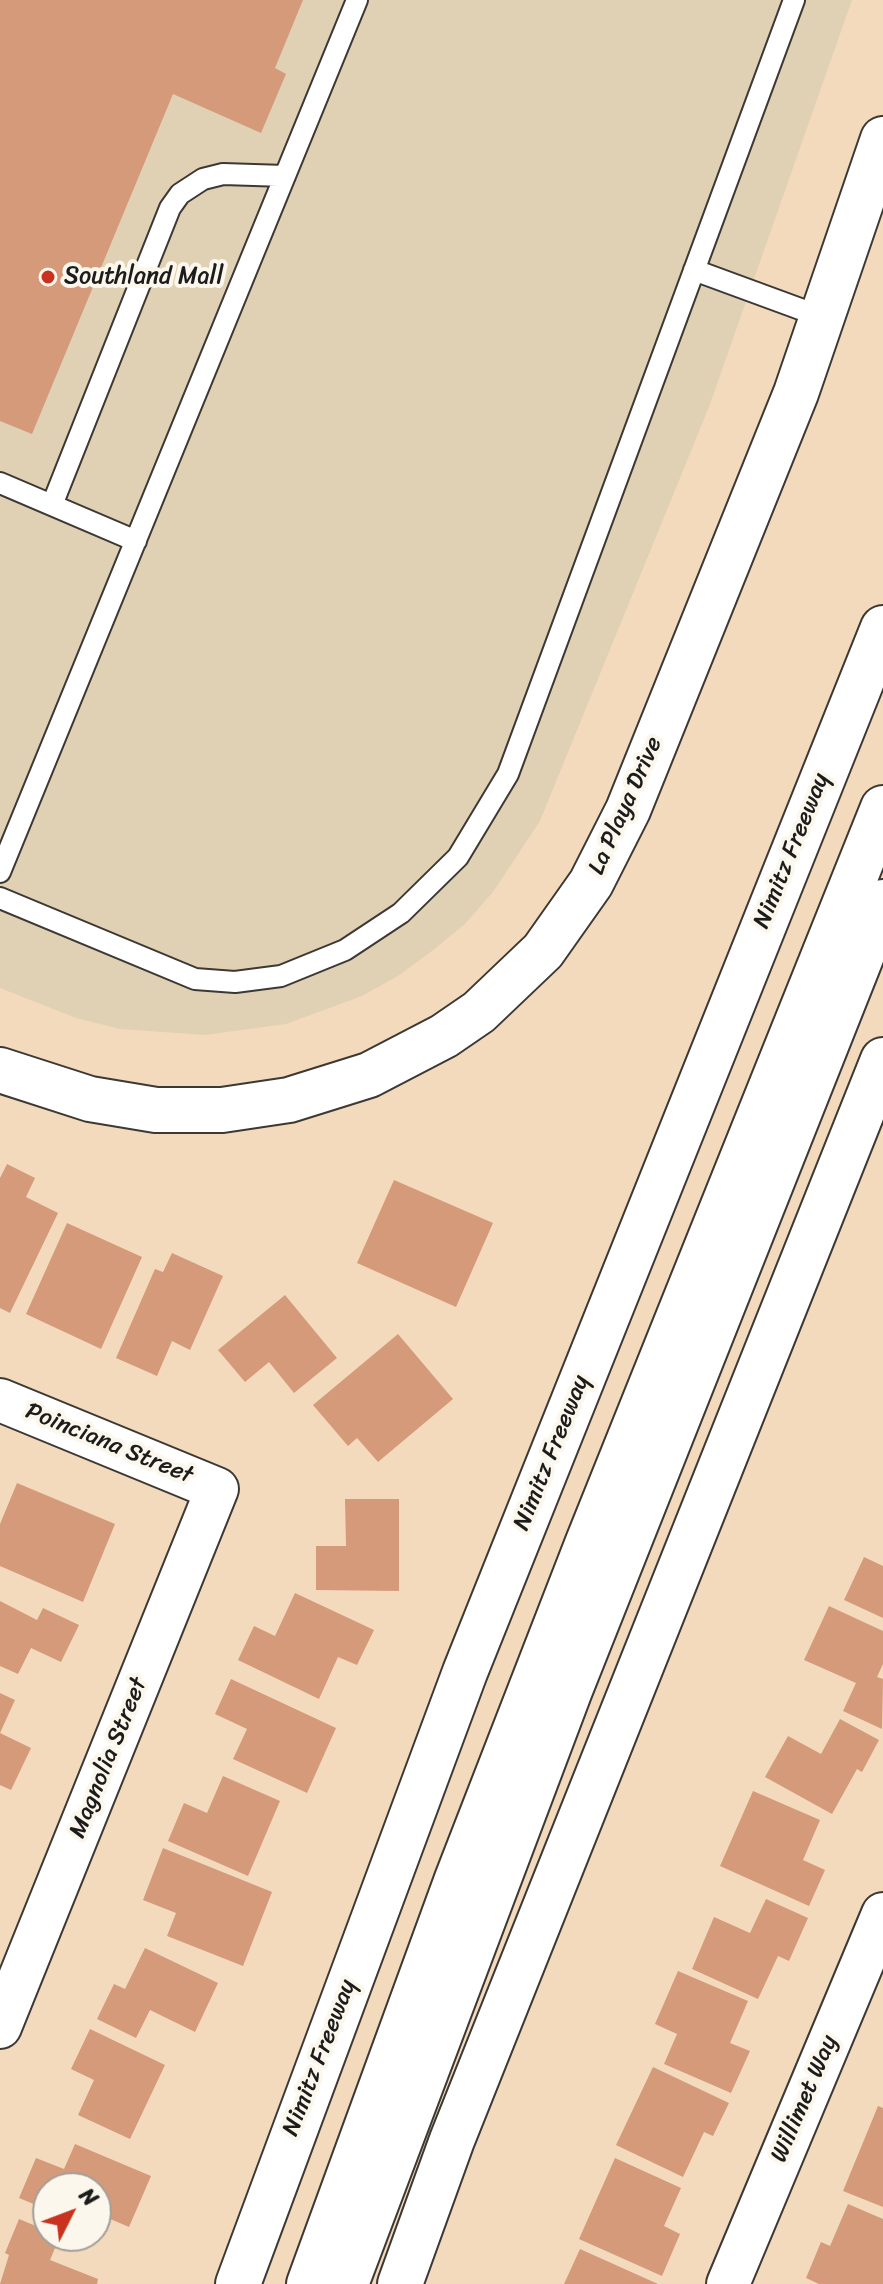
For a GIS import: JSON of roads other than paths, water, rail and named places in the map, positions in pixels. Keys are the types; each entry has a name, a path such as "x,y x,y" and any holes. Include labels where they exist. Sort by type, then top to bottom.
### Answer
{"main road":[{"name":"La Playa Drive","path":"0,1070 80,1097 156,1110 222,1110 289,1100 369,1075 408,1057 479,1012 511,983 568,917 611,848 779,435 883,139"},
{"name":"Nimitz Freeway","path":"238,2284 465,1672 883,628"},
{"path":"309,2284 457,1879 588,1542 883,808"},
{"path":"346,2284 576,1675 883,902"},
{"path":"400,2284 458,2125 883,1060"}],"street":[{"name":"Poinciana Street","path":"0,1400 217,1489"},
{"name":"Magnolia Street","path":"0,2027 217,1489"},
{"name":"Willimet Way","path":"728,2284 883,1914"}],"lane":[{"path":"0,872 357,0"},
{"path":"0,898 195,979 235,982 281,976 345,950 401,913 458,857 508,774 794,0"},
{"path":"52,505 170,208 180,194 203,179 223,174 285,176"},
{"path":"694,270 822,317"},
{"path":"0,483 136,541"}],"place":[{"name":"Southland Mall","path":"48,277"}]}
